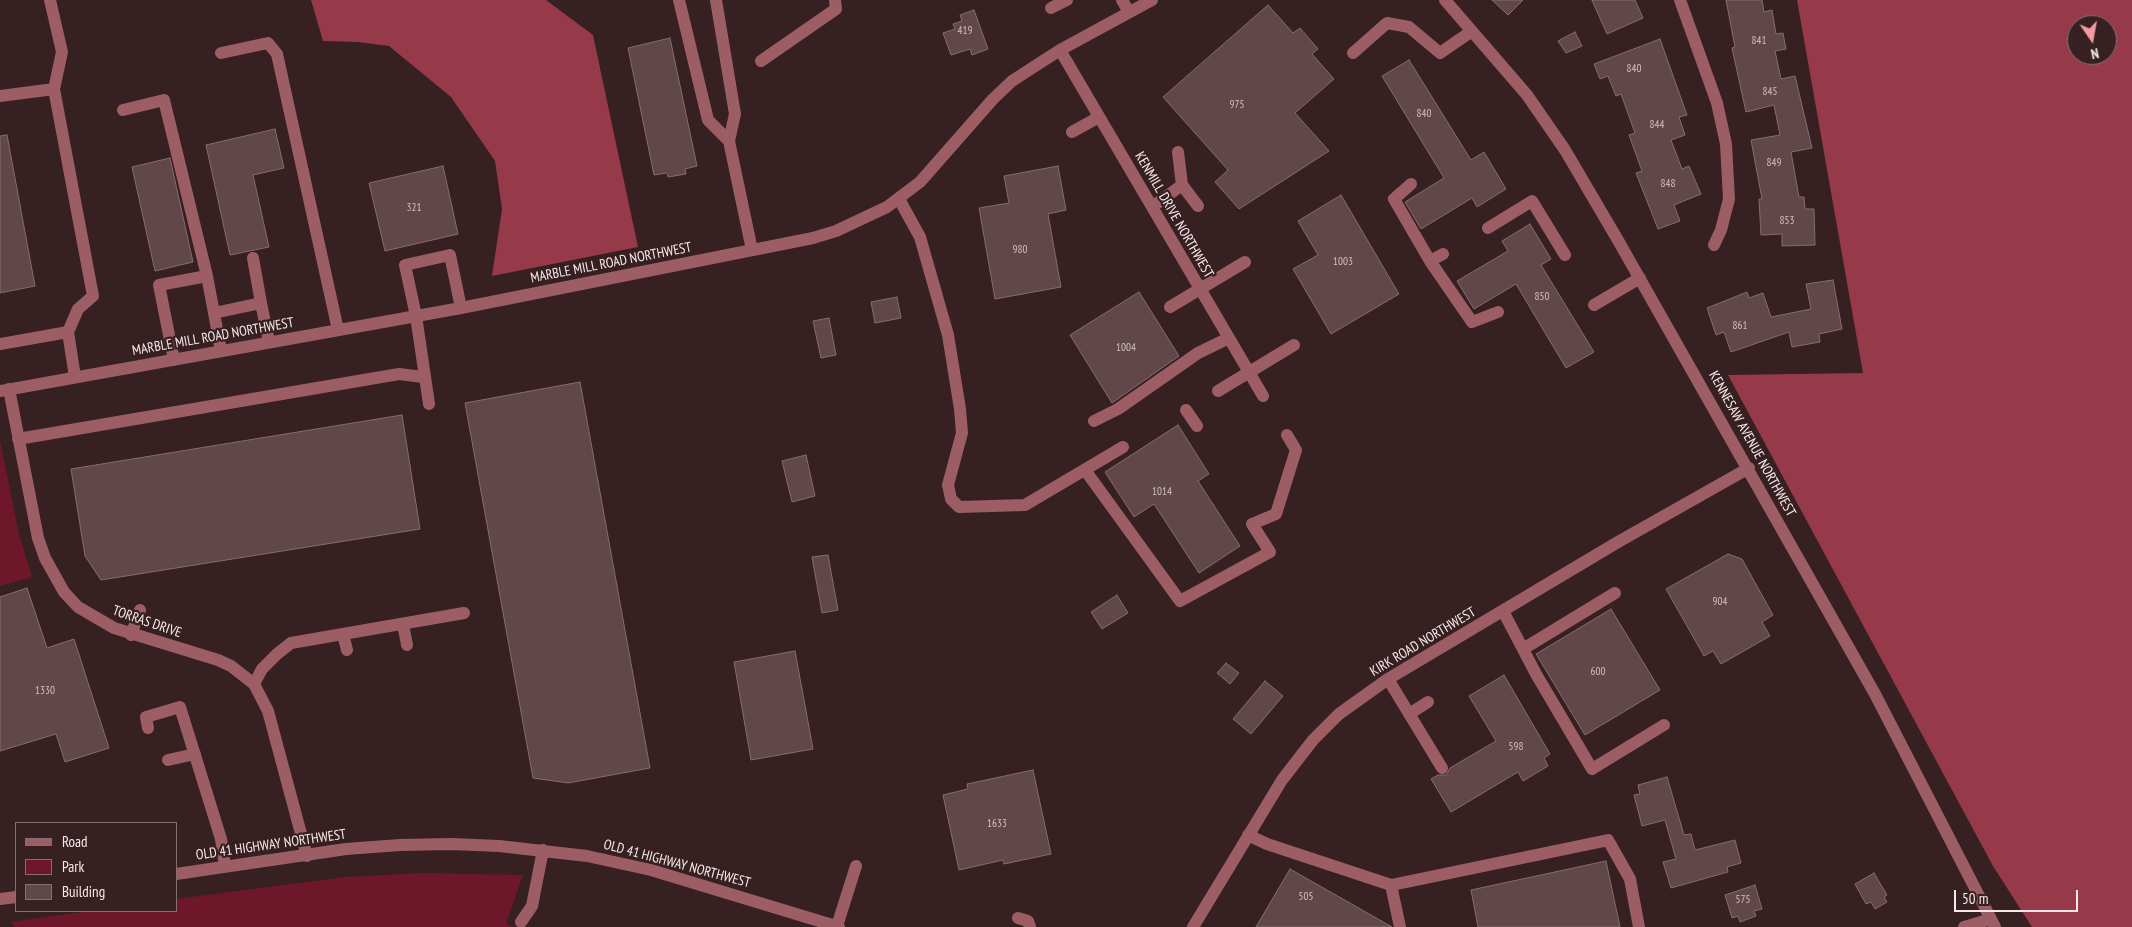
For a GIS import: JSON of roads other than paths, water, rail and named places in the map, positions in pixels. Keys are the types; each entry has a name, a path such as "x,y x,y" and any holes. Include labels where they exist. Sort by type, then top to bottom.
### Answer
{"street":[{"path":"50,0 62,52 54,88 93,296 78,309 68,332 76,377"},
{"path":"679,0 708,120 729,141"},
{"path":"716,0 735,114 729,141 752,250"},
{"path":"761,61 836,9 835,0"},
{"path":"1052,8 1067,0"},
{"path":"1122,0 1129,12"},
{"name":"MARBLE MILL ROAD NORTHWEST","path":"4,390 461,308 752,250 836,231 873,215 899,199 932,169 993,99 1012,82 1060,50 1152,0"},
{"name":"KENNESAW AVENUE NORTHWEST","path":"1445,0 1526,95 1565,150 1749,468 1875,694 1993,923"},
{"path":"1680,0 1717,103 1726,144 1728,199 1721,230 1714,245"},
{"path":"1353,53 1387,23 1409,27 1440,53 1472,30"},
{"path":"222,53 268,43 277,54 338,330"},
{"name":"KENMILL DRIVE NORTHWEST","path":"1060,50 1263,396"},
{"path":"0,96 54,88"},
{"path":"123,110 164,100 206,276 221,351"},
{"path":"1072,132 1099,117"},
{"path":"1178,152 1182,185 1198,206"},
{"path":"1411,184 1394,199 1430,261 1472,322 1498,312"},
{"path":"1152,206 1182,185"},
{"path":"899,199 920,237 948,335 962,433 948,485 952,499 959,507 1025,505 1123,447"},
{"path":"1488,228 1532,201 1565,255"},
{"path":"1430,261 1443,254"},
{"path":"429,404 423,377 416,316 405,265 450,255 461,308"},
{"path":"253,258 269,342"},
{"path":"1170,307 1245,262"},
{"path":"174,360 159,285 206,276"},
{"path":"1594,305 1640,278"},
{"path":"214,313 261,303"},
{"path":"0,344 68,332"},
{"path":"1094,421 1118,409 1198,353 1229,338"},
{"path":"1218,391 1294,345"},
{"path":"18,439 399,374 423,377"},
{"name":"TORRAS DRIVE","path":"4,390 18,439 38,538 45,558 64,592 78,607 94,618 131,635 218,660 231,666 254,684 268,711 307,856"},
{"path":"1186,410 1197,426"},
{"path":"1085,470 1180,601 1270,552 1252,524 1276,514 1296,450 1286,435"},
{"name":"KIRK ROAD NORTHWEST","path":"1193,927 1282,780 1313,740 1339,714 1388,679 1618,542 1749,468"},
{"path":"1523,649 1615,593"},
{"path":"131,635 140,610"},
{"path":"1503,611 1592,769 1664,725"},
{"path":"254,684 262,669 291,643 464,613"},
{"path":"403,624 407,645"},
{"path":"343,634 347,650"},
{"path":"1388,679 1442,768"},
{"path":"1409,714 1428,702"},
{"path":"148,728 146,717 180,707 221,840 225,866"},
{"path":"168,760 195,754"},
{"path":"1248,836 1267,844 1391,884 1608,840 1630,879 1638,927"},
{"name":"OLD 41 HIGHWAY NORTHWEST","path":"178,874 346,850 400,845 452,844 543,850 587,856 651,870 838,927"},
{"path":"521,922 532,906 543,850"},
{"path":"838,927 856,866"},
{"path":"1391,884 1400,927"},
{"path":"0,899 15,896"},
{"path":"1018,918 1028,921 1030,927"},
{"path":"1964,927 1993,923"}]}
